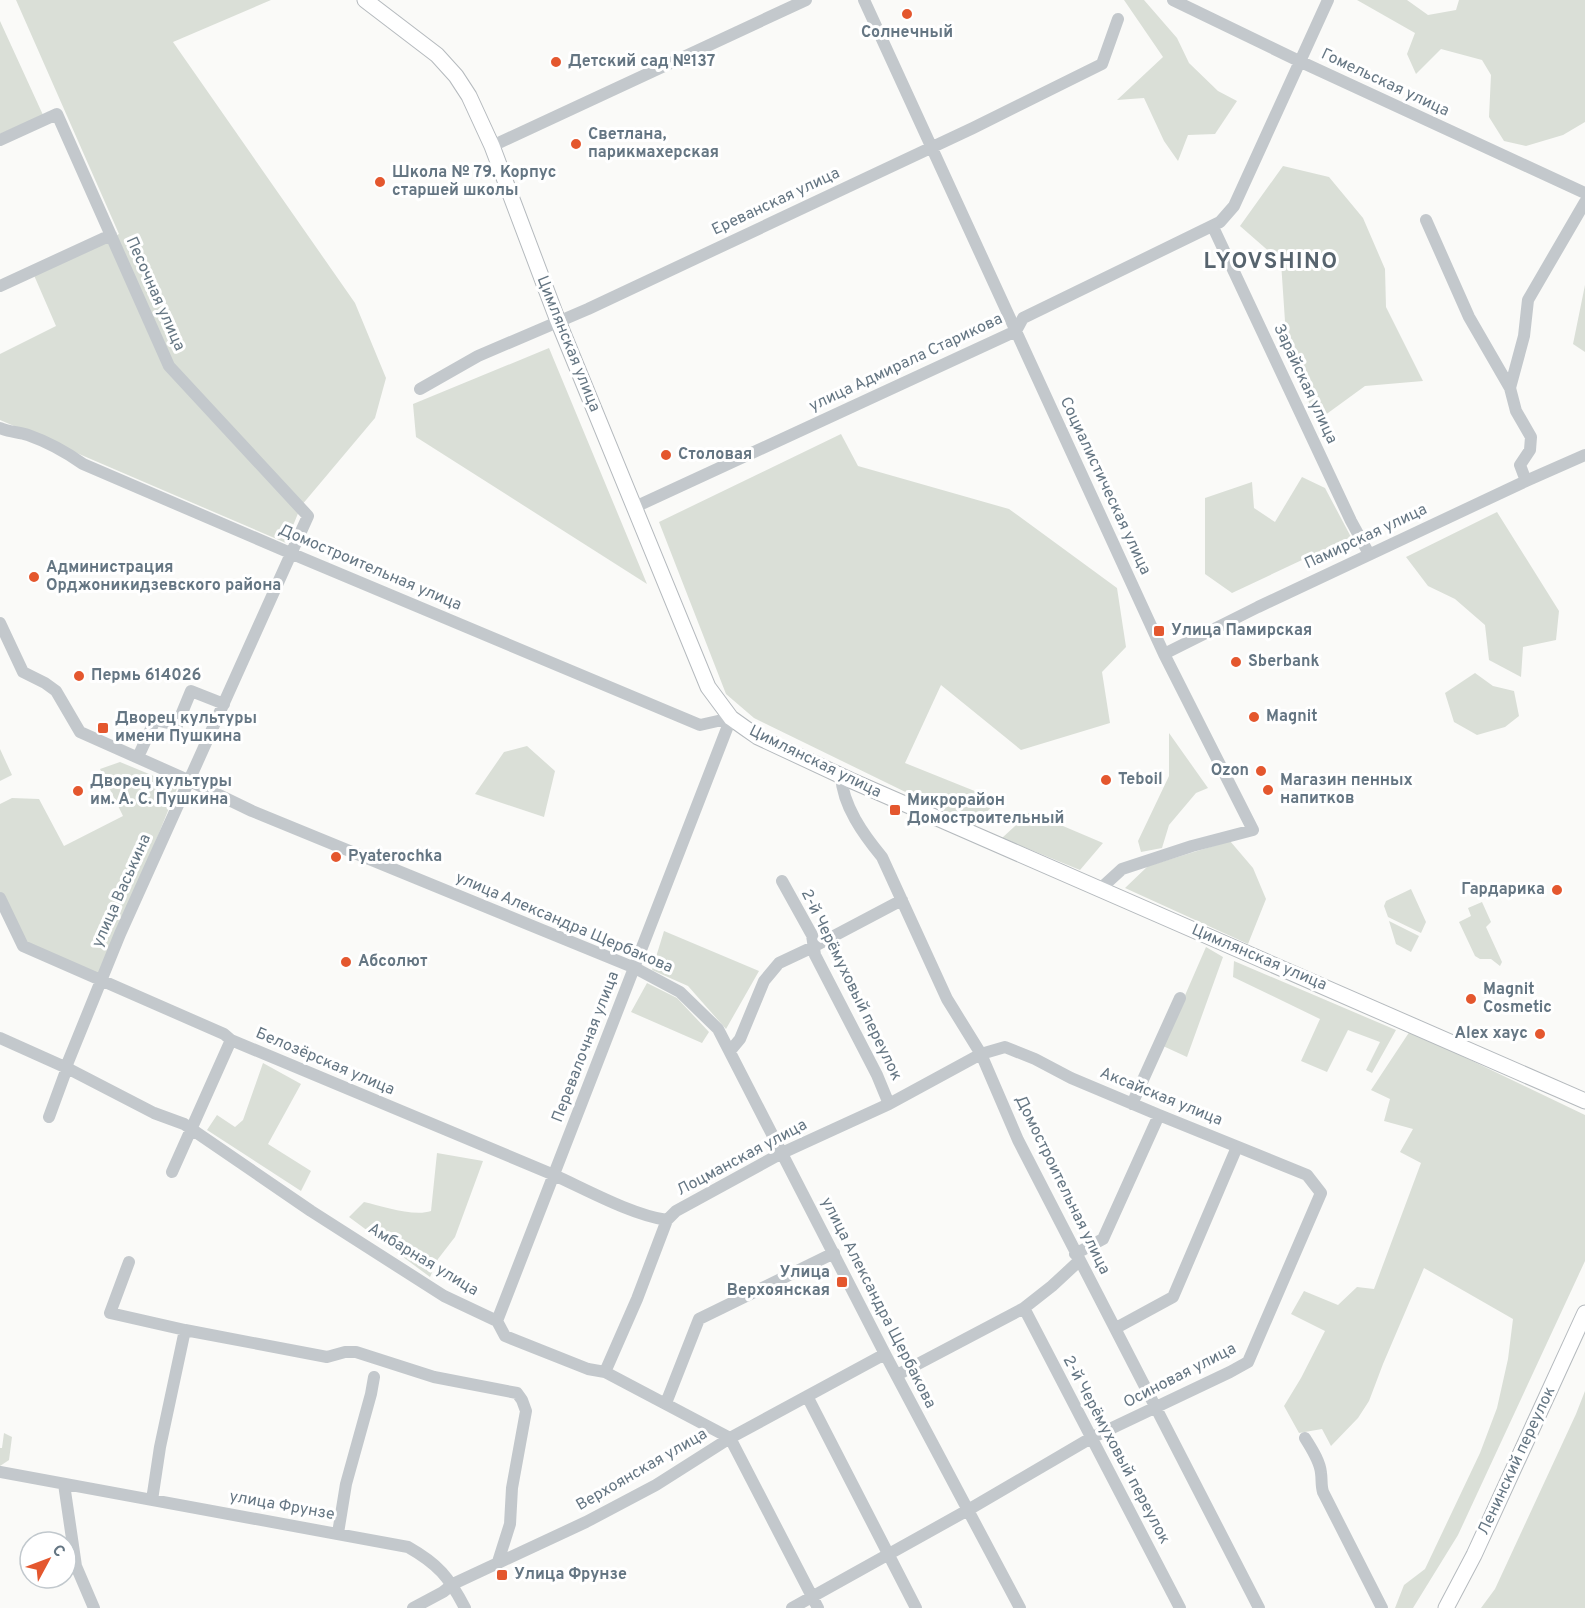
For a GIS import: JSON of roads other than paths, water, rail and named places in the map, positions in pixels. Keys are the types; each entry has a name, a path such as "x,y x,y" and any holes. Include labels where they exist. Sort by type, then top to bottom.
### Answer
{"main road":[{"name":"Цимлянская улица","path":"365,0 437,55 456,76 469,96 492,146 558,321 708,687 731,718 758,737 841,776 1585,1101"},
{"name":"Ленинский переулок","path":"1446,1608 1474,1555 1585,1313"}],"street":[{"path":"492,146 806,0"},
{"name":"Социалистическая улица","path":"864,0 1164,654 1253,830 1192,846 1122,869 1099,890"},
{"name":"Гомельская улица","path":"1173,0 1585,193"},
{"name":"улица Адмирала Старикова","path":"635,507 1016,331 1023,318 1110,274 1213,227 1229,214 1234,206 1328,0"},
{"name":"Ереванская улица","path":"420,389 478,356 932,148 1102,64 1118,19"},
{"name":"Песочная улица","path":"0,140 57,114 169,366 308,516"},
{"path":"1510,388 1524,336 1528,300 1585,202"},
{"path":"1426,220 1469,317 1510,388 1516,411 1531,437 1530,450 1520,465 1526,481"},
{"name":"Зарайская улица","path":"1213,227 1369,554"},
{"path":"0,286 111,236"},
{"name":"Домостроительная улица","path":"0,428 26,435 58,448 83,464 700,725 731,718"},
{"name":"Памирская улица","path":"1164,654 1187,647 1369,554 1585,455"},
{"name":"улица Васькина","path":"49,1117 68,1062 102,980 308,516"},
{"name":"улица Александра Щербакова","path":"0,623 22,672 45,682 56,691 80,732 252,811 635,968 680,992 718,1029 885,1354 1020,1608"},
{"path":"138,758 155,720 177,725 191,691 224,704"},
{"name":"Перевалочная улица","path":"497,1321 731,718"},
{"name":"Домостроительная улица","path":"841,776 842,792 865,837 882,857 948,999 981,1054 1018,1140 1259,1608"},
{"name":"2-й Черёмуховый переулок","path":"782,881 812,935 815,955 877,1075 889,1104"},
{"name":"Белозёрская улица","path":"0,898 23,946 224,1034 231,1040 654,1218 667,1220"},
{"path":"730,1051 740,1039 764,981 779,963 902,900"},
{"path":"1132,1104 1180,998"},
{"name":"Амбарная улица","path":"0,1038 67,1068 154,1113 184,1124 311,1211 444,1296 497,1321 505,1336 588,1369 605,1372 730,1438"},
{"path":"172,1172 231,1040"},
{"name":"Аксайская улица","path":"981,1054 1005,1047 1035,1059 1071,1078 1307,1175 1321,1193"},
{"name":"Лоцманская улица","path":"605,1372 637,1299 667,1220 676,1211 782,1153 889,1104 981,1054"},
{"path":"897,1375 1024,1308 1052,1286 1077,1257 1103,1239 1159,1115"},
{"path":"1116,1328 1173,1297 1237,1147"},
{"name":"Осиновая улица","path":"792,1608 815,1603 888,1556 1091,1438 1248,1362 1321,1193"},
{"path":"666,1403 699,1319 834,1253"},
{"path":"129,1262 110,1313 327,1357 345,1352 356,1352 434,1377 517,1393 526,1411 512,1488 510,1524 497,1565"},
{"name":"2-й Черёмуховый переулок","path":"1024,1308 1180,1608"},
{"path":"152,1500 160,1447 185,1330"},
{"name":"Верхоянская улица","path":"413,1608 453,1584 586,1522 656,1485 730,1438 885,1354"},
{"path":"338,1533 346,1485 374,1377"},
{"path":"807,1396 916,1608"},
{"path":"730,1438 815,1603"},
{"path":"1305,1438 1319,1465 1323,1492 1382,1608"},
{"name":"улица Фрунзе","path":"0,1472 408,1547 431,1560 453,1584 465,1608"},
{"path":"64,1484 76,1566 94,1608"}],"place":[{"name":"Солнечный","path":"907,14"},
{"name":"Детский сад №137","path":"556,62"},
{"name":"Светлана, парикмахерская","path":"576,144"},
{"name":"Школа № 79. Корпус старшей школы","path":"380,182"},
{"name":"Столовая","path":"666,455"},
{"name":"Администрация Орджоникидзевского района","path":"34,577"},
{"name":"Улица Памирская","path":"1159,631"},
{"name":"Sberbank","path":"1236,662"},
{"name":"Пермь 614026","path":"79,676"},
{"name":"Magnit","path":"1254,717"},
{"name":"Дворец культуры имени Пушкина","path":"103,728"},
{"name":"Ozon","path":"1261,771"},
{"name":"Teboil","path":"1106,780"},
{"name":"Магазин пенных напитков","path":"1268,790"},
{"name":"Дворец культуры им. А. С. Пушкина","path":"78,791"},
{"name":"Микрорайон Домостроительный","path":"895,810"},
{"name":"Pyaterochka","path":"336,857"},
{"name":"Гардарика","path":"1557,890"},
{"name":"Абсолют","path":"346,962"},
{"name":"Magnit Cosmetic","path":"1471,999"},
{"name":"Alex хаус","path":"1540,1034"},
{"name":"Улица Верхоянская","path":"842,1282"},
{"name":"Улица Фрунзе","path":"502,1575"}],"district":[{"name":"LYOVSHINO","path":"1271,262"}]}
